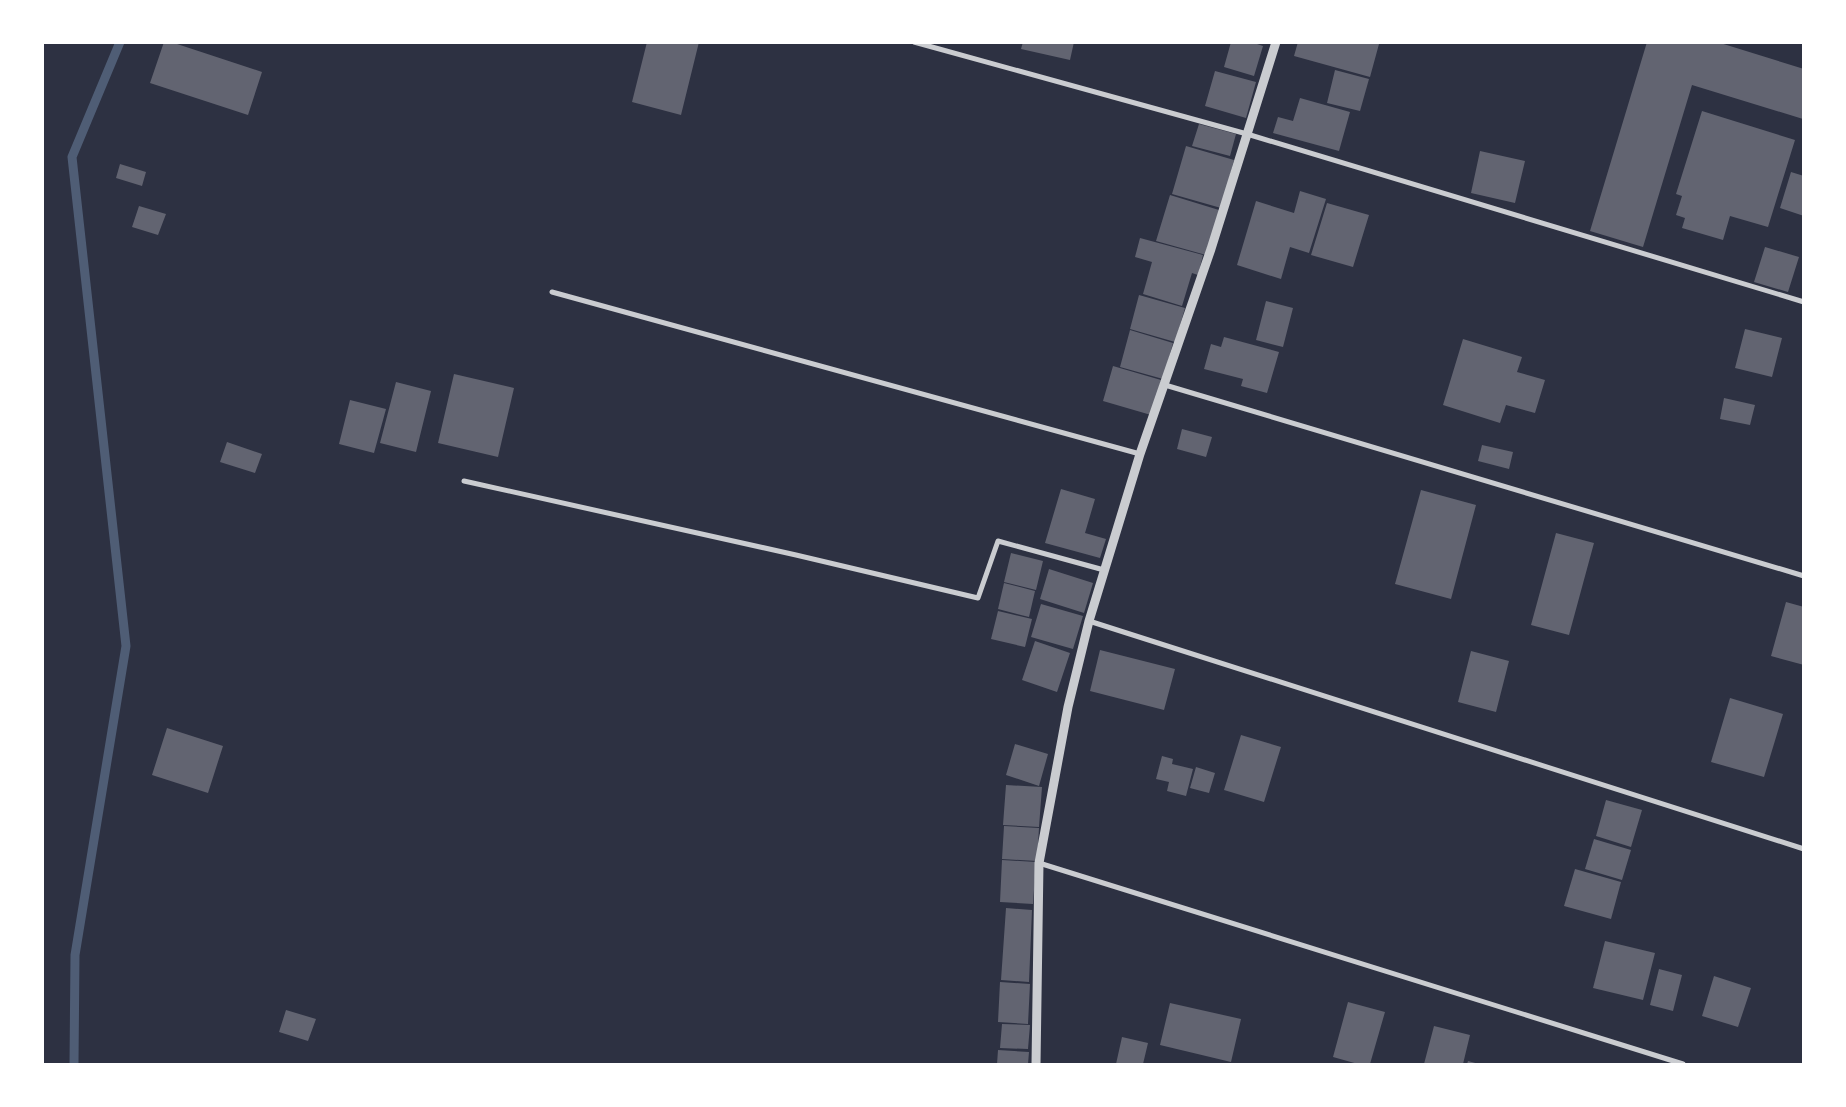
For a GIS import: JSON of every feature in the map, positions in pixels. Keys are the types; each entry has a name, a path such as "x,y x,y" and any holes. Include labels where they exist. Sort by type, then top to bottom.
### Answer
{"street":[{"path":"914,42 1248,134 1804,302"},
{"path":"1036,1064 1039,862 1068,707 1089,621 1140,454 1211,249 1276,42"},
{"path":"552,292 1140,454"},
{"path":"1165,385 1804,576"},
{"path":"464,481 796,555 978,598 998,541 1104,570"},
{"path":"1089,621 1804,849"},
{"path":"1039,862 1683,1064"}],"building":[{"path":"164,42 171,42 262,72 248,115 150,83"},
{"path":"647,42 699,42 681,115 632,102"},
{"path":"1023,42 1074,42 1070,60 1021,49"},
{"path":"1231,42 1251,42 1263,46 1254,76 1224,67"},
{"path":"1298,42 1373,42 1379,44 1370,77 1294,56"},
{"path":"1647,42 1717,42 1804,69 1804,117 1803,119 1692,85 1643,247 1590,231"},
{"path":"1335,70 1369,79 1360,111 1327,103"},
{"path":"1215,71 1256,82 1246,118 1205,106"},
{"path":"1300,98 1350,112 1339,151 1273,133 1278,117 1293,121"},
{"path":"1702,111 1795,140 1768,227 1730,216 1723,240 1682,228 1685,218 1676,215 1682,196 1676,194"},
{"path":"1199,124 1236,134 1230,156 1192,146"},
{"path":"1186,146 1234,160 1221,208 1172,194"},
{"path":"1480,151 1525,161 1515,203 1471,193"},
{"path":"120,164 146,172 142,186 116,178"},
{"path":"1791,172 1804,176 1804,216 1780,208"},
{"path":"1300,191 1326,199 1309,253 1290,247 1281,279 1237,265 1256,201 1294,213"},
{"path":"1170,195 1219,210 1206,255 1156,241"},
{"path":"1327,203 1369,215 1353,267 1311,255"},
{"path":"139,206 166,214 158,235 132,227"},
{"path":"1140,238 1203,255 1198,275 1192,273 1182,306 1143,294 1152,262 1135,257"},
{"path":"1765,247 1799,257 1788,292 1754,282"},
{"path":"1139,295 1185,308 1175,342 1130,329"},
{"path":"1266,301 1293,308 1283,347 1256,340"},
{"path":"1745,329 1782,338 1772,377 1735,368"},
{"path":"1130,330 1173,343 1163,379 1120,367"},
{"path":"1224,337 1279,352 1267,393 1241,386 1243,379 1204,369 1211,344 1221,347"},
{"path":"1463,339 1522,357 1517,372 1545,380 1535,413 1506,405 1500,423 1443,405"},
{"path":"1113,366 1161,380 1151,415 1103,401"},
{"path":"454,374 514,388 498,457 438,443"},
{"path":"396,382 431,391 416,452 380,443"},
{"path":"1724,398 1755,405 1750,425 1720,419"},
{"path":"350,400 386,409 374,453 339,444"},
{"path":"1182,429 1212,437 1206,457 1177,449"},
{"path":"227,442 262,454 255,473 220,462"},
{"path":"1482,445 1513,452 1509,469 1478,461"},
{"path":"1061,489 1095,499 1085,533 1106,539 1100,558 1045,543"},
{"path":"1421,490 1476,505 1451,599 1395,584"},
{"path":"1556,533 1594,543 1569,635 1531,625"},
{"path":"1011,553 1043,561 1036,590 1004,582"},
{"path":"1049,569 1093,583 1084,613 1040,599"},
{"path":"1004,583 1035,591 1029,617 998,609"},
{"path":"1786,602 1804,607 1804,665 1771,656"},
{"path":"1041,604 1083,616 1073,649 1031,637"},
{"path":"998,611 1032,619 1025,647 991,639"},
{"path":"1035,641 1070,653 1057,692 1022,680"},
{"path":"1100,650 1175,669 1164,710 1090,691"},
{"path":"1471,651 1509,661 1496,712 1458,702"},
{"path":"1730,698 1783,714 1764,777 1711,762"},
{"path":"167,728 223,746 208,793 152,775"},
{"path":"1241,735 1281,747 1264,802 1224,790"},
{"path":"1015,744 1048,754 1039,786 1006,775"},
{"path":"1162,756 1173,759 1172,764 1193,769 1186,796 1167,791 1169,782 1156,779"},
{"path":"1196,767 1215,773 1209,793 1190,788"},
{"path":"1006,785 1042,787 1039,827 1003,825"},
{"path":"1606,800 1642,810 1631,847 1596,836"},
{"path":"1004,826 1039,828 1037,861 1002,859"},
{"path":"1594,839 1631,850 1622,880 1585,869"},
{"path":"1002,860 1036,862 1033,904 1000,902"},
{"path":"1575,869 1621,882 1611,919 1564,906"},
{"path":"1006,908 1032,910 1029,982 1001,980"},
{"path":"1605,941 1655,953 1643,1000 1593,988"},
{"path":"1659,969 1682,975 1673,1011 1650,1005"},
{"path":"1714,976 1751,988 1738,1027 1702,1016"},
{"path":"1000,982 1030,984 1028,1024 998,1022"},
{"path":"1348,1002 1385,1012 1370,1064 1358,1064 1333,1057"},
{"path":"1170,1003 1241,1019 1231,1062 1160,1045"},
{"path":"286,1010 316,1019 308,1041 279,1032"},
{"path":"1002,1024 1030,1025 1028,1049 1000,1048"},
{"path":"1434,1026 1470,1035 1463,1064 1424,1064"},
{"path":"1122,1037 1148,1043 1143,1064 1116,1064"},
{"path":"998,1050 1029,1052 1028,1064 997,1064"},
{"path":"1468,1061 1479,1064 1467,1064"}],"waterway":[{"path":"74,1064 75,955 126,646 72,157 120,42"}]}
